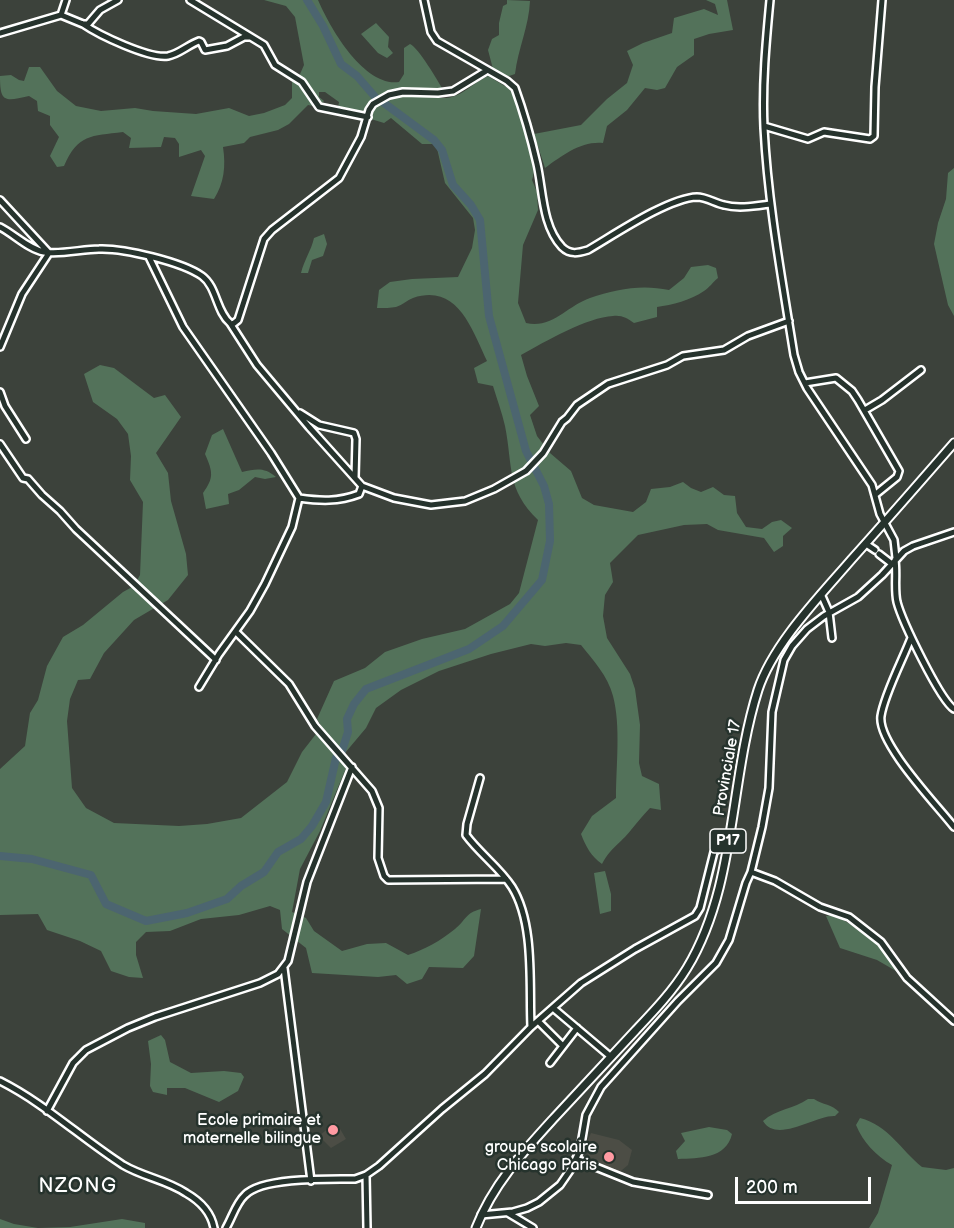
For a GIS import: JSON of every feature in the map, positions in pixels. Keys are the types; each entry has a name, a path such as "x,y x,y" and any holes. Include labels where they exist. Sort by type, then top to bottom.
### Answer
{"main road":[{"name":"Provinciale 17","path":"476,1228 488,1200 514,1162 666,997 688,967 709,921 727,846 749,726 759,688 772,660 821,594 954,443"}],"street":[{"path":"60,15 66,0"},
{"path":"83,24 88,24 100,10 117,0"},
{"path":"190,0 264,45 272,62 302,82 320,107 368,117"},
{"path":"424,0 433,36 448,48 507,81 515,88 538,166 550,226 555,238 568,251 579,253 588,250 650,214 689,198 702,197 722,205 736,207 770,204"},
{"path":"770,0 764,88 764,126 770,204 794,355 805,383 876,494 884,523 894,540 896,599 911,638 954,714"},
{"path":"764,126 808,139 824,132 870,139 874,136 875,87 882,0"},
{"path":"0,33 60,15 126,45 160,56 173,54 198,41 205,50 232,44 244,37 252,37"},
{"path":"230,323 233,324 238,320 264,239 272,230 339,178 351,157 373,104 389,95 410,91 438,93 453,91 486,71"},
{"path":"0,200 50,253"},
{"path":"0,227 38,250 50,253 110,249 149,257 195,272 205,279 224,317 257,365 362,486 394,498 420,504 453,503 476,497 526,471 543,453 561,422 577,405 608,384 667,365 683,356 724,350 748,336 789,321"},
{"path":"0,347 22,294 50,253"},
{"path":"149,257 183,327 271,453 299,498 292,527 250,611 199,687"},
{"path":"865,410 921,370"},
{"path":"805,383 836,378 852,391 865,410 899,471 897,477 876,494"},
{"path":"0,392 5,406 26,439"},
{"path":"296,411 319,425 354,433 356,478"},
{"path":"0,444 23,478 28,479 76,529 216,660"},
{"path":"299,498 326,502 336,501 359,494 362,486"},
{"path":"481,1215 508,1213 527,1208 539,1202 560,1185 580,1150 586,1114 601,1087 716,963 723,952 751,872 769,788 771,720 784,660 792,646 807,629 829,612 847,605 858,597 912,546 954,532"},
{"path":"866,544 894,561"},
{"path":"821,594 829,612 832,638"},
{"path":"236,632 289,684 315,726 372,791 377,801 379,816 378,858 384,876 388,880 506,879"},
{"path":"911,638 883,707 880,724 889,745 954,828"},
{"path":"47,1111 73,1063 86,1050 155,1017 270,979 284,968 291,952 301,902 352,767"},
{"path":"480,778 466,835 506,879 523,911 529,956 531,1028"},
{"path":"226,1228 243,1196 263,1184 355,1179 380,1166 442,1109 485,1074 538,1021 593,974 695,916 700,908 714,852 727,846"},
{"path":"751,872 775,881 820,907 849,917 881,942 907,978 954,1021"},
{"path":"284,968 310,1180"},
{"path":"553,1008 611,1057"},
{"path":"538,1021 563,1046"},
{"path":"550,1063 577,1028"},
{"path":"0,1081 133,1170 171,1184 187,1193 209,1213 214,1228"},
{"path":"576,1159 633,1182 708,1195"},
{"path":"366,1175 367,1228"},
{"path":"508,1213 533,1228"}],"shaded area":[{"name":"Ecole primaire et maternelle bilingue","path":"336,1122 346,1139 331,1148 319,1136"},
{"name":"groupe scolaire Chicago Paris","path":"591,1133 619,1140 632,1150 628,1165 615,1176 592,1166 585,1146"}],"green space":[{"path":"264,0 318,0 340,40 350,53 361,66 386,81 399,82 404,74 404,48 410,44 423,58 444,91 426,91 417,88 393,91 370,102 362,114 338,108 339,102 325,92 319,92 319,97 324,101 318,107 308,105 289,124 278,130 250,137 244,143 223,147 223,174 214,199 191,196 205,156 201,150 179,157 179,144 175,138 164,137 161,147 129,148 131,138 123,132 94,136 80,142 64,166 57,167 50,156 59,137 50,125 50,116 38,111 37,101 29,96 9,99 5,98 1,91 0,76 11,75 24,81 29,67 40,67 57,91 76,106 101,111 135,108 196,114 229,108 249,116 264,113 285,105 292,98 292,82 297,81 304,65 295,17 286,6"},
{"path":"507,0 530,1 515,74 506,77 493,69 488,50 492,39 499,35 499,23 503,6 507,4"},
{"path":"706,0 727,0 733,30 694,39 694,55 677,67 665,88 657,90 645,88 627,110 607,126 603,143 580,147 545,168 534,134 581,125 627,83 633,65 627,51 672,33 674,18 704,9 718,15 715,4"},
{"path":"376,23 389,37 388,47 393,53 387,58 378,53 361,34"},
{"path":"488,76 508,88 514,95 533,162 532,180 537,192 538,210 523,245 518,303 526,323 544,323 590,298 610,292 629,288 669,290 684,278 691,267 708,265 716,268 718,278 706,290 693,297 657,307 657,317 634,323 619,316 603,317 566,331 521,355 539,406 530,415 537,436 550,453 571,471 582,498 594,505 633,512 646,502 651,489 670,487 683,482 701,492 713,487 724,495 735,496 737,513 746,527 762,529 772,522 781,520 792,528 783,536 783,546 774,552 764,538 718,530 707,524 684,525 638,535 610,563 613,582 605,595 603,616 607,638 630,674 635,689 640,725 639,763 642,776 659,784 661,810 650,808 609,853 602,864 589,851 581,834 592,816 616,798 617,720 608,682 581,645 531,644 439,671 401,690 376,708 366,728 345,753 326,734 317,719 334,681 365,668 385,652 422,639 465,629 510,604 519,593 538,520 520,498 512,476 505,426 493,386 478,383 474,368 487,361 469,323 452,303 441,297 428,295 413,298 396,307 377,308 379,290 390,282 458,277 472,248 475,230 473,218 445,183 436,144 422,144 391,118 384,123 371,119 372,110 382,101 401,94 436,98 452,97"},
{"path":"954,168 954,316 948,305 934,244 946,199 948,173"},
{"path":"324,234 327,244 323,256 312,260 308,273 301,273 314,238"},
{"path":"100,365 114,368 154,398 165,395 181,417 156,453 168,473 171,501 186,554 188,575 168,600 134,620 104,653 90,679 78,680 70,699 67,721 72,788 86,808 114,823 179,826 241,818 287,782 302,752 316,734 346,768 320,831 300,869 292,912 306,918 314,931 342,951 367,944 386,943 408,955 438,941 469,915 481,909 474,956 463,968 429,967 422,979 407,984 396,975 378,977 312,973 306,948 282,929 280,910 270,906 239,915 201,919 170,931 146,932 136,942 136,955 143,978 129,977 111,971 101,951 47,930 38,914 0,915 0,769 25,746 30,713 38,700 47,666 63,637 83,625 123,592 134,586 140,575 143,502 130,480 131,456 128,434 117,419 93,402 84,374"},
{"path":"223,429 242,472 260,470 276,477 265,479 255,477 239,490 228,494 229,504 206,509 203,493 211,475 205,454 212,435"},
{"path":"605,871 611,894 611,911 600,914 594,873"},
{"path":"834,915 877,944 898,966 896,971 877,960 840,948 826,916"},
{"path":"161,1035 165,1040 170,1062 191,1073 224,1071 241,1073 244,1077 238,1091 219,1102 185,1088 167,1088 167,1095 153,1092 150,1086 151,1064 148,1041"},
{"path":"808,1099 814,1099 839,1112 835,1116 787,1129 777,1130 769,1127 763,1121 774,1114"},
{"path":"860,1118 879,1126 922,1167 946,1170 954,1168 954,1228 869,1228 878,1213 892,1165 875,1153 866,1143 856,1125"},
{"path":"709,1127 727,1130 732,1134 724,1148 711,1156 678,1159 676,1151 685,1141 681,1133"},
{"path":"0,1219 14,1224 38,1228 0,1228"},
{"path":"122,1219 145,1223 145,1228 38,1228 70,1227"}],"waterway":[{"path":"307,0 323,26 341,64 357,76 376,98"},
{"path":"342,751 348,732 347,719 354,704 366,689 469,649 503,626 542,580 550,541 549,504 544,486 526,451 489,316 480,220 471,205 453,185 442,150 434,140 384,103"},
{"path":"0,856 32,859 91,875 106,904 146,921 187,913 227,899 241,886 264,872 278,852 301,839 312,826 326,802 336,758"}],"place":[{"name":"Ecole primaire et maternelle bilingue","path":"333,1130"},
{"name":"groupe scolaire Chicago Paris","path":"609,1157"}],"district":[{"name":"NZONG","path":"78,1187"}]}
